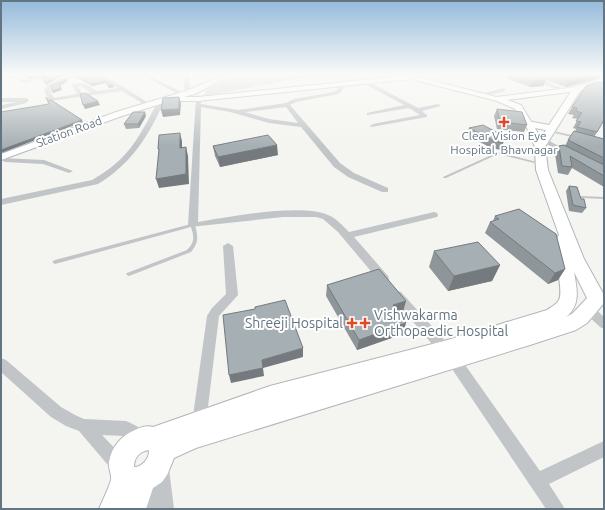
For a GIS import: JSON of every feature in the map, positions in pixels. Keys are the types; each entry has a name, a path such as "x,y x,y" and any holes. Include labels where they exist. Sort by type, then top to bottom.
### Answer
{"main road":[{"path":"170,99 175,99"},
{"name":"Station Road","path":"4,159 119,114 161,101 175,99"},
{"path":"496,99 518,107"},
{"path":"518,99 516,100 518,107 542,144"},
{"path":"567,99 542,144 542,170 576,259 588,305"},
{"path":"528,124 551,130"},
{"path":"563,225 565,265 570,297 588,305"},
{"path":"132,509 145,462 193,437 449,355 553,316 588,305"},
{"path":"113,509 145,462 199,423 270,397 449,355"}],"street":[{"path":"51,99 52,100 61,99"},
{"path":"139,99 149,105"},
{"path":"193,99 193,225 301,212 325,216 347,236 449,355 556,509"},
{"path":"196,99 269,122 304,125"},
{"path":"236,111 287,105 294,101 306,99"},
{"path":"396,99 417,110 430,120 399,128"},
{"path":"1,100 26,100 24,102 1,107"},
{"path":"1,202 88,184 107,176 140,143 150,127 161,101"},
{"path":"287,105 343,171 385,190"},
{"path":"369,114 409,106"},
{"path":"417,110 438,106"},
{"path":"373,126 425,116"},
{"path":"542,144 577,158"},
{"path":"4,159 44,162 69,171"},
{"path":"347,236 434,215"},
{"path":"199,423 213,316 232,295 228,246"},
{"path":"588,305 604,324"},
{"path":"1,364 56,412 84,426 145,462"},
{"path":"84,426 126,429 145,462 165,509"},
{"path":"536,481 604,450"},
{"path":"145,462 149,509"}],"lane":[{"path":"551,130 580,138"},
{"path":"445,177 498,153 542,164"},
{"path":"582,197 604,198"},
{"path":"55,262 193,225 196,240 195,245 189,251 129,274"}],"building":[{"path":"47,99 82,120 1,150 1,112 49,104"},
{"path":"81,99 94,99 98,101 83,105"},
{"path":"163,99 179,99 179,109 161,110"},
{"path":"577,99 604,99 604,120 597,132 577,127 581,122 576,121 582,113 576,111 577,108 572,107"},
{"path":"497,109 522,112 527,125 500,122"},
{"path":"133,112 145,112 138,124 124,124"},
{"path":"483,125 502,135 503,143 494,141 469,128"},
{"path":"574,131 604,139 604,158 568,140"},
{"path":"180,133 180,148 186,147 186,174 156,179 159,135"},
{"path":"268,135 277,145 218,157 213,146"},
{"path":"564,145 604,165 604,176 570,156 572,167 562,166 559,146"},
{"path":"569,186 577,187 581,199 584,199 586,208 573,205"},
{"path":"519,209 556,234 565,269 555,273 490,222 499,219 495,216"},
{"path":"478,242 500,265 454,276 434,251"},
{"path":"379,269 406,301 393,305 406,323 359,340 327,285"},
{"path":"285,300 303,348 262,360 263,368 229,375 223,315 255,309 255,307"}],"place":[{"name":"Clear Vision Eye Hospital, Bhavnagar","path":"504,122"},
{"name":"Shreeji Hospital","path":"352,323"},
{"name":"Vishwakarma Orthopaedic Hospital","path":"365,323"}]}
